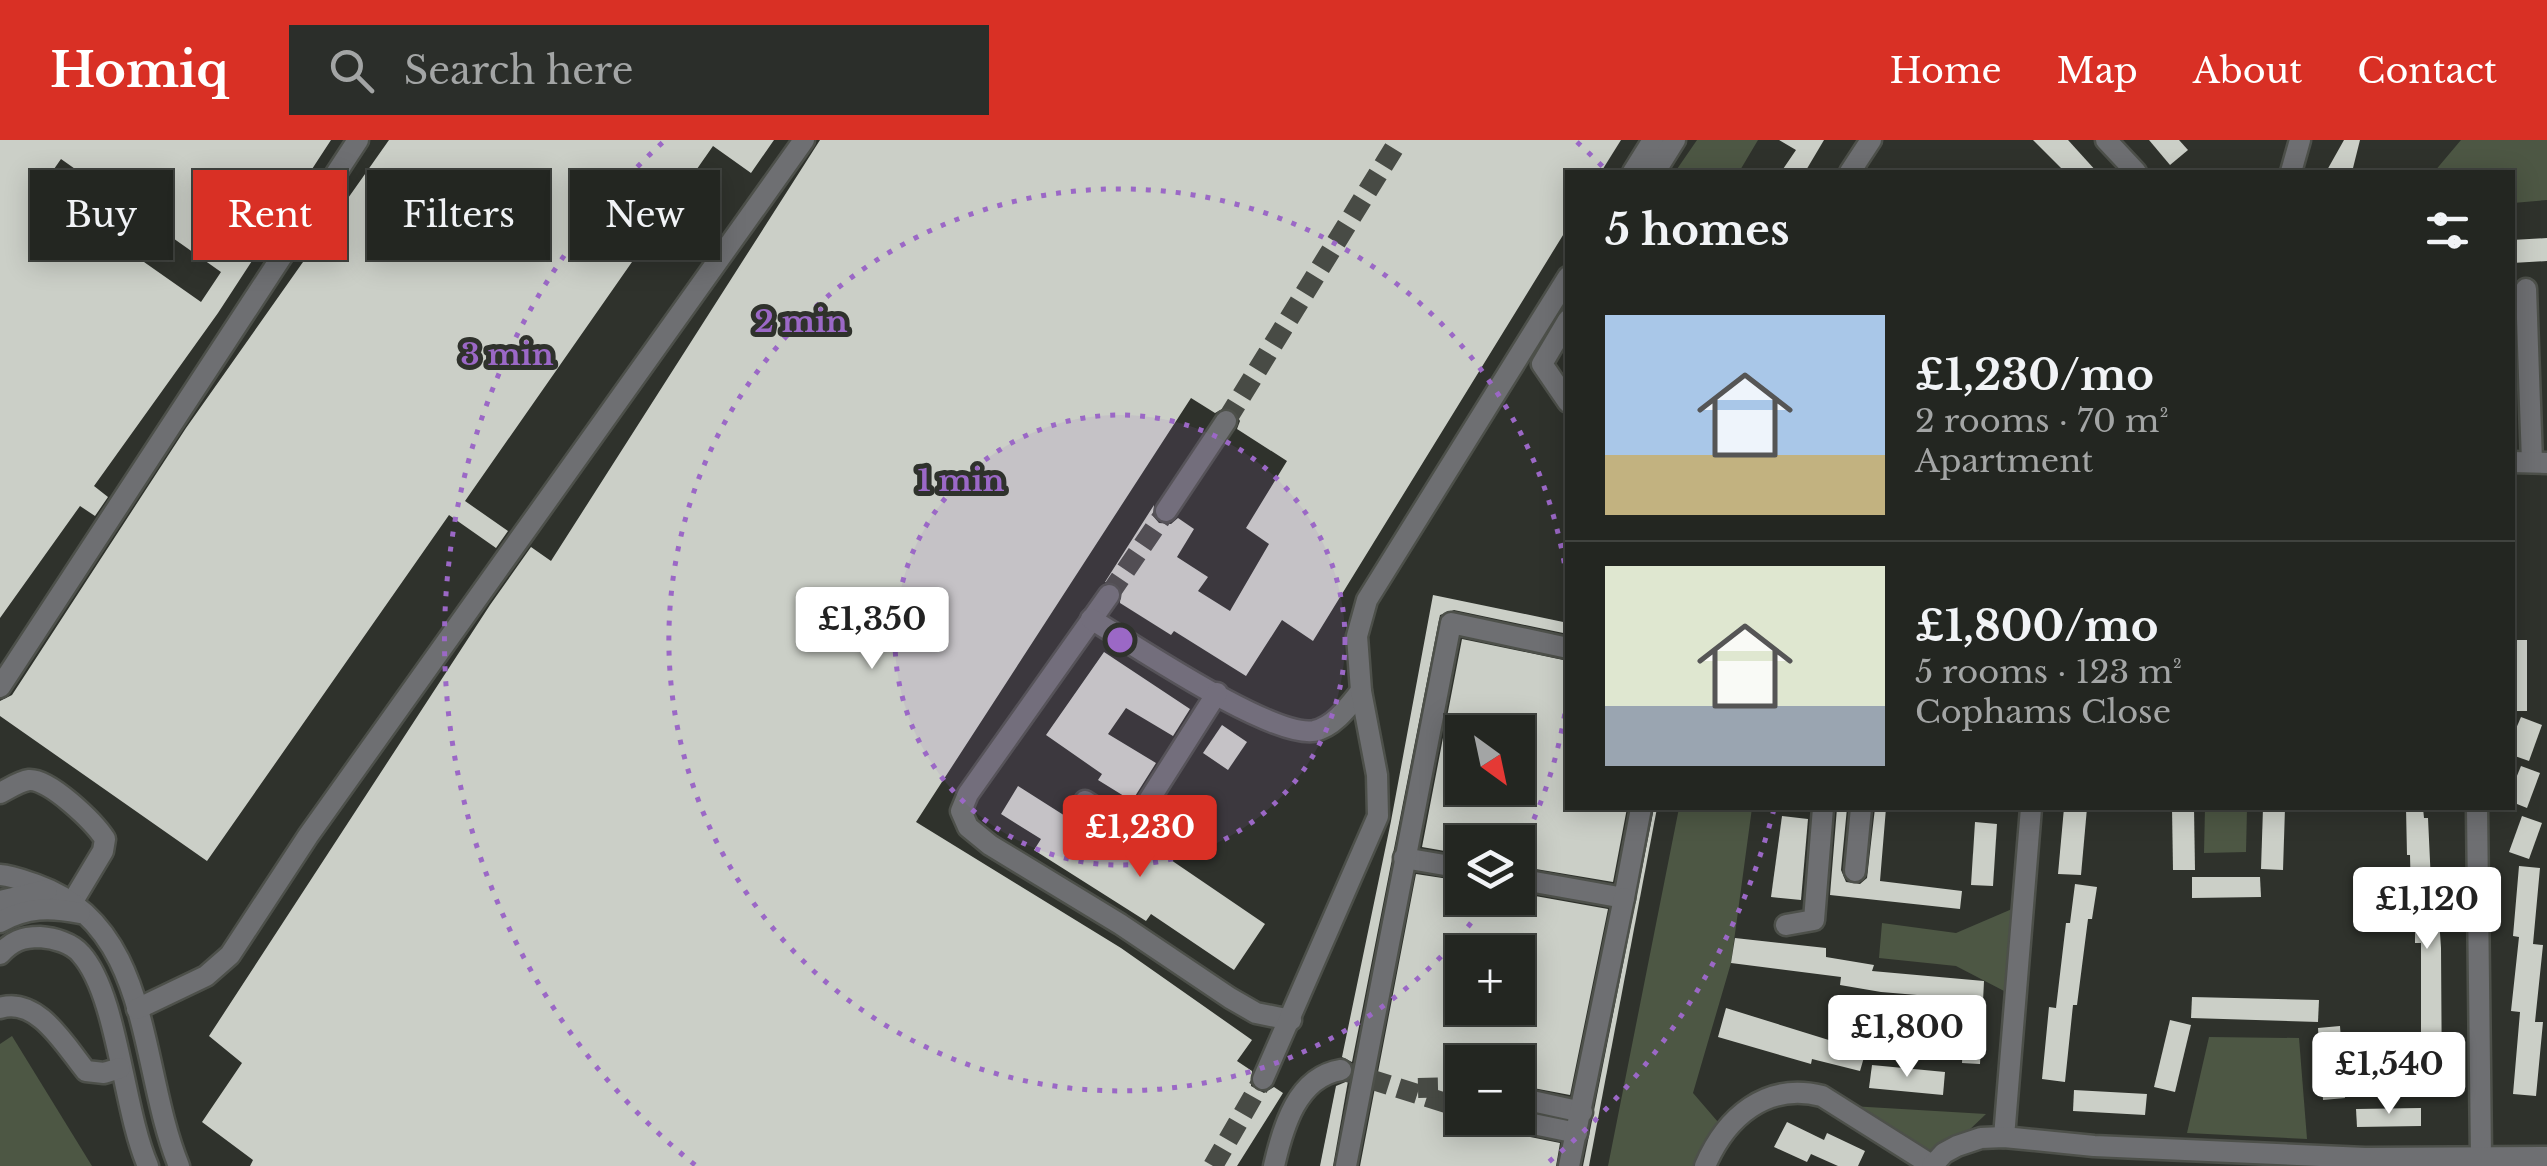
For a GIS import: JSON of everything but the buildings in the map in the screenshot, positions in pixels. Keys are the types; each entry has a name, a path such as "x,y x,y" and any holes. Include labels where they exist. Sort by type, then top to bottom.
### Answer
{"street":[{"path":"0,686 358,140"},
{"path":"138,1009 206,976 230,955 308,836 804,140"},
{"path":"1634,170 1653,140"},
{"path":"1656,170 1675,140"},
{"path":"1851,170 1871,140"},
{"path":"2106,140 2134,170"},
{"path":"2292,170 2300,140"},
{"path":"1263,1079 1378,816 1378,775 1361,691 1357,636 1367,600 1565,282"},
{"path":"2529,289 2530,462"},
{"path":"1565,325 1542,364 1565,398"},
{"path":"1166,511 1226,421"},
{"path":"1109,596 968,794 961,812 968,827 990,845 1120,924 1230,998 1256,1013 1290,1020"},
{"path":"1092,619 1236,706 1291,728 1314,731 1340,717 1361,691"},
{"path":"1346,1166 1451,623 1550,644"},
{"path":"1085,800 1130,830 1217,694"},
{"path":"0,794 28,780 40,782 78,808 105,838 80,907"},
{"path":"1569,1166 1642,810"},
{"path":"1786,924 1823,922 1823,810"},
{"path":"1855,871 1861,810"},
{"path":"2004,1137 2031,810"},
{"path":"2477,810 2481,1157"},
{"path":"1404,858 1445,865"},
{"path":"0,875 48,889 80,907 102,928 120,958 138,1009 178,1166"},
{"path":"1535,881 1624,898"},
{"path":"0,900 48,889"},
{"path":"0,922 28,910 80,907"},
{"path":"0,954 24,937 54,938 80,952 105,1002 148,1166"},
{"path":"0,1008 24,1008 39,1017 86,1071 104,1073 120,1068"},
{"path":"1274,1166 1284,1125 1313,1079 1341,1070"},
{"path":"1704,1166 1720,1134 1740,1113 1768,1098 1806,1092 1822,1096 1932,1166 1957,1146 1980,1138 2004,1137 2172,1158 2365,1162 2547,1157"},
{"path":"1535,1097 1580,1117"},
{"path":"1535,1103 1580,1117"},
{"path":"1535,1113 1580,1117"},
{"path":"1535,1118 1580,1117"}],"green space":[{"path":"1697,140 1758,140 1740,170 1676,170"},
{"path":"2461,140 2547,140 2547,200 2515,203 2515,170 2436,170"},
{"path":"1679,810 1752,810 1731,963 1693,1093 1718,1122 1695,1166 1608,1166"},
{"path":"2205,810 2247,810 2246,852 2204,853"},
{"path":"2012,909 2006,992 1956,966 1879,958 1882,923 1956,933"},
{"path":"12,1036 92,1166 0,1166 0,1044"},
{"path":"2209,1037 2299,1038 2307,1139 2187,1133"},
{"path":"1851,1106 1986,1114 1965,1134 1927,1152"}],"tunnel":[{"path":"1226,421 1399,140"},
{"path":"1109,595 1166,511"},
{"path":"1341,1070 1445,1103"},
{"path":"1213,1166 1263,1079"},
{"path":"1418,1088 1445,1087"}]}
